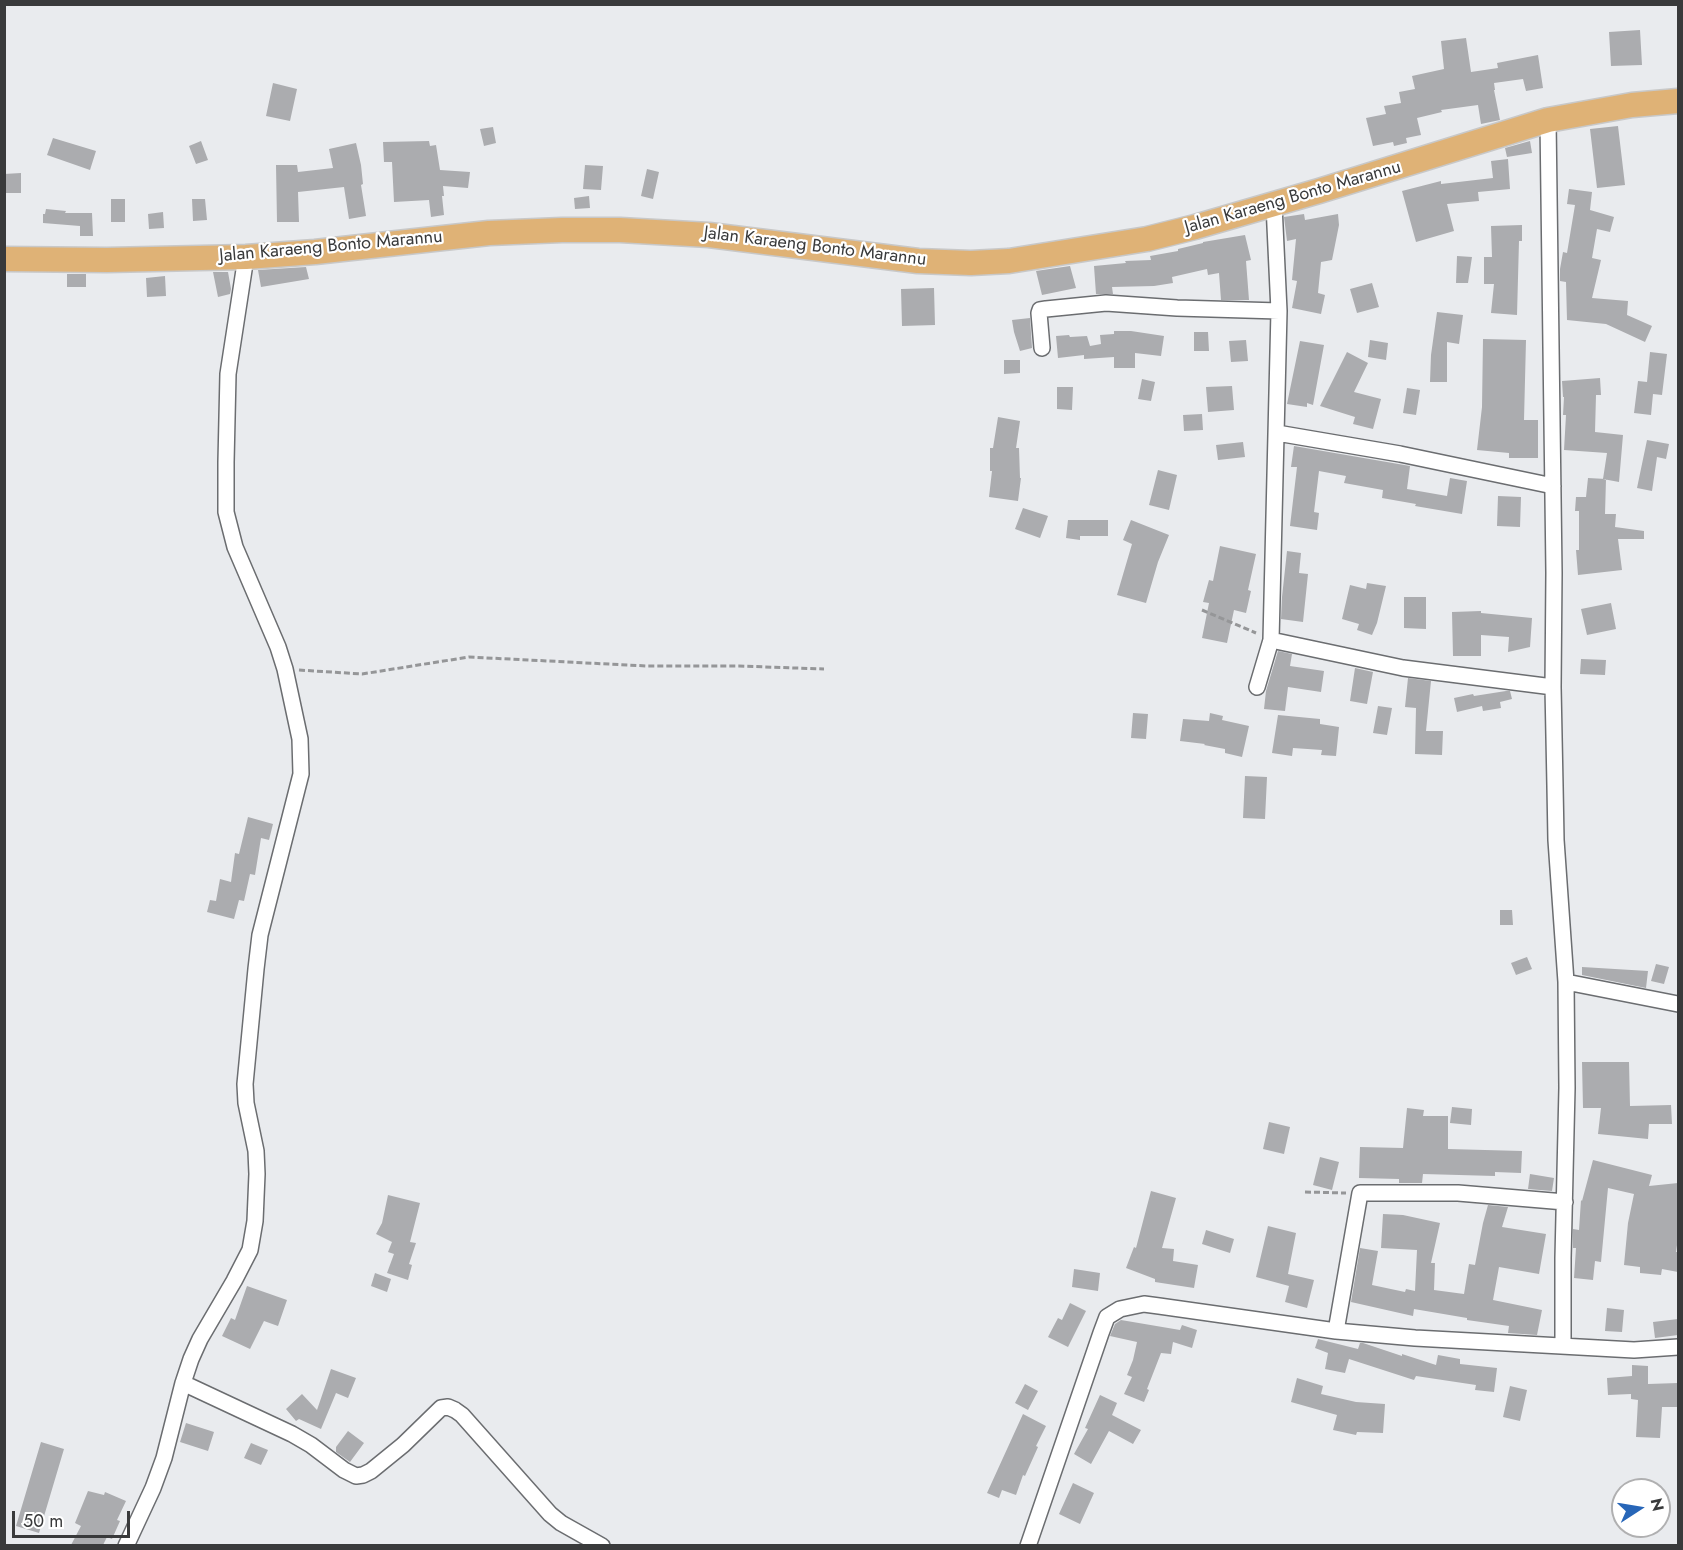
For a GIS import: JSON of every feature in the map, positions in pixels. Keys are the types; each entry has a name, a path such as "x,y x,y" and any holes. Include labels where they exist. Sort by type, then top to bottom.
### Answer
{"main road":[{"name":"Jalan Karaeng Bonto Marannu","path":"4,259 107,260 246,256 348,249 489,233 573,230 690,233 899,260 990,262 1029,259 1147,239 1195,228 1548,120 1632,105 1678,101"}],"street":[{"path":"1548,120 1556,840 1566,981 1567,1088 1563,1346"},
{"path":"1257,687 1271,640 1279,311 1274,205"},
{"path":"126,1545 153,1488 164,1458 191,1359 250,1250 257,1193 256,1151 246,1104 245,1084 252,1002 260,935 300,774 298,725 285,669 278,647 235,547 226,512 228,374 246,256"},
{"path":"1042,348 1039,313 1040,310 1046,309 1106,303 1279,311"},
{"path":"1277,433 1400,454 1553,486"},
{"path":"1271,640 1403,668 1553,687"},
{"path":"1566,981 1678,1004"},
{"path":"1336,1331 1360,1193 1458,1193 1564,1202"},
{"path":"1028,1545 1107,1317 1120,1309 1151,1305 1336,1331 1415,1338 1634,1350 1678,1347"},
{"path":"183,1383 292,1434 344,1470 359,1476 387,1458 441,1408 448,1407 462,1415 550,1514 579,1534 602,1545"}],"path":[{"path":"1202,610 1271,640"},
{"path":"285,669 362,674 469,657 647,666 824,669"},
{"path":"1305,1192 1360,1193"}],"building":[{"path":"1640,30 1642,65 1611,66 1609,32"},
{"path":"1466,38 1471,72 1498,68 1497,63 1538,55 1543,88 1526,91 1523,79 1494,83 1500,120 1481,124 1478,105 1441,110 1442,112 1417,118 1421,135 1406,138 1407,143 1394,146 1393,142 1373,146 1366,118 1386,114 1384,106 1401,103 1399,92 1415,89 1412,76 1444,69 1441,41"},
{"path":"273,83 297,89 290,121 266,116"},
{"path":"1618,126 1625,185 1597,188 1590,129"},
{"path":"493,127 496,143 484,146 480,129"},
{"path":"53,138 96,151 90,170 47,155"},
{"path":"201,141 208,160 196,164 189,146"},
{"path":"429,141 430,146 436,145 440,170 470,172 468,188 443,186 444,215 431,217 429,200 394,202 392,162 384,162 383,142"},
{"path":"1530,141 1532,153 1507,157 1505,148"},
{"path":"356,143 361,165 363,184 361,185 366,216 349,219 344,187 298,192 299,222 277,222 276,165 297,165 298,172 333,168 329,149"},
{"path":"1508,159 1510,189 1478,192 1479,201 1447,204 1454,231 1416,242 1402,191 1441,181 1441,184 1493,178 1491,161"},
{"path":"585,165 603,166 601,190 583,189"},
{"path":"647,169 659,172 653,199 641,196"},
{"path":"21,173 21,193 4,193 4,174"},
{"path":"1569,189 1592,192 1590,210 1614,217 1610,232 1597,229 1592,258 1601,260 1592,298 1628,301 1627,315 1652,326 1645,342 1606,324 1567,320 1566,282 1560,281 1560,269 1563,252 1567,253 1575,205 1567,204"},
{"path":"589,196 590,208 575,209 574,198"},
{"path":"111,199 125,199 125,222 111,222"},
{"path":"192,199 205,199 207,220 193,221"},
{"path":"46,209 66,211 65,213 92,213 93,236 80,236 80,226 43,223 43,214"},
{"path":"163,212 164,228 149,229 148,214"},
{"path":"1304,214 1305,220 1338,214 1339,225 1332,260 1321,262 1318,293 1325,295 1321,314 1292,308 1297,281 1292,280 1296,239 1287,241 1284,217"},
{"path":"1522,225 1522,241 1519,241 1517,315 1491,313 1494,284 1484,284 1484,257 1492,257 1491,226"},
{"path":"1245,235 1251,260 1246,261 1249,300 1221,300 1219,273 1208,275 1207,269 1172,277 1173,283 1112,287 1113,294 1096,294 1094,266 1151,260 1150,256 1178,251 1178,249 1203,242"},
{"path":"1457,256 1472,257 1468,283 1456,283"},
{"path":"1070,266 1076,288 1042,295 1036,271"},
{"path":"306,267 309,279 261,287 258,270"},
{"path":"213,272 228,272 230,294 218,297"},
{"path":"67,274 86,274 86,287 67,287"},
{"path":"165,276 166,296 147,297 146,278"},
{"path":"1372,283 1379,307 1357,313 1350,289"},
{"path":"934,288 935,325 902,326 901,289"},
{"path":"1437,312 1463,315 1459,344 1447,342 1447,382 1430,382"},
{"path":"1030,318 1032,348 1020,351 1012,320"},
{"path":"1114,331 1164,336 1161,356 1135,353 1135,368 1114,368 1114,357 1084,359 1084,355 1058,358 1056,336 1087,336 1090,346 1101,344 1100,335 1114,334"},
{"path":"1194,332 1208,332 1209,351 1194,351"},
{"path":"1483,339 1526,340 1524,420 1538,420 1538,458 1509,458 1509,453 1477,450 1482,407"},
{"path":"1246,340 1248,361 1231,362 1229,341"},
{"path":"1370,340 1388,343 1386,360 1368,357"},
{"path":"1300,341 1324,345 1313,405 1307,403 1307,407 1287,404"},
{"path":"1347,352 1368,363 1354,392 1381,399 1373,429 1353,424 1355,417 1320,406"},
{"path":"1650,352 1667,354 1662,395 1653,394 1651,415 1634,413 1638,381 1647,382"},
{"path":"1004,360 1020,360 1020,373 1004,374"},
{"path":"1600,378 1601,395 1596,395 1595,432 1623,435 1619,482 1603,479 1607,453 1564,450 1566,415 1563,415 1562,381"},
{"path":"1142,379 1155,382 1151,401 1138,399"},
{"path":"1232,386 1234,410 1208,412 1206,387"},
{"path":"1057,387 1073,387 1072,410 1057,409"},
{"path":"1407,388 1420,390 1416,415 1403,413"},
{"path":"1202,414 1203,430 1184,431 1183,415"},
{"path":"998,417 1020,421 1016,448 1019,448 1021,478 1018,501 989,497 992,471 990,471 990,448 993,448"},
{"path":"1647,440 1669,444 1666,459 1657,457 1652,491 1637,488"},
{"path":"1243,442 1245,457 1218,460 1216,445"},
{"path":"1294,446 1410,466 1407,489 1447,496 1450,478 1467,481 1462,514 1382,498 1383,490 1344,483 1346,476 1319,471 1314,512 1319,513 1317,530 1290,526 1297,467 1291,467"},
{"path":"1158,470 1177,475 1169,510 1149,505"},
{"path":"1588,478 1606,479 1605,514 1616,514 1615,527 1644,531 1644,539 1618,539 1622,570 1578,575 1576,550 1579,550 1579,511 1575,511 1576,497 1586,497"},
{"path":"1498,496 1521,497 1520,527 1497,526"},
{"path":"1023,508 1048,516 1040,538 1015,529"},
{"path":"1068,520 1108,520 1108,536 1080,536 1080,540 1066,538"},
{"path":"1131,520 1169,535 1146,603 1117,595 1132,544 1123,540"},
{"path":"1220,546 1256,554 1248,590 1251,591 1246,613 1234,610 1227,643 1202,638 1209,603 1203,602 1209,580 1213,581"},
{"path":"1287,551 1301,553 1299,573 1308,574 1303,622 1281,619"},
{"path":"1367,583 1386,586 1372,635 1357,630 1359,624 1342,619 1350,585 1366,589"},
{"path":"1404,597 1426,597 1426,629 1404,628"},
{"path":"1611,603 1616,629 1587,635 1581,609"},
{"path":"1481,611 1481,613 1532,618 1530,647 1508,652 1509,637 1481,635 1481,656 1453,656 1452,612"},
{"path":"1278,651 1292,654 1290,666 1324,671 1321,692 1288,687 1285,711 1264,709 1266,691"},
{"path":"1581,659 1606,660 1605,675 1580,674"},
{"path":"1355,668 1373,672 1367,704 1350,701"},
{"path":"1408,678 1431,681 1426,731 1443,731 1442,755 1415,754 1416,708 1405,707"},
{"path":"1510,691 1512,699 1500,702 1501,708 1483,711 1482,706 1457,712 1454,698"},
{"path":"1378,706 1392,708 1387,735 1373,733"},
{"path":"1133,713 1148,714 1146,739 1131,738"},
{"path":"1210,713 1223,716 1222,720 1249,726 1242,757 1225,753 1225,749 1180,741 1183,719 1209,721"},
{"path":"1278,715 1320,719 1320,724 1339,727 1336,756 1321,755 1322,750 1293,748 1292,756 1272,753"},
{"path":"1245,776 1267,777 1265,819 1243,818"},
{"path":"248,817 273,824 269,840 261,838 255,875 250,874 244,901 239,900 234,919 207,912 210,900 216,901 220,879 231,882 235,853 239,854"},
{"path":"1500,910 1512,910 1513,925 1500,925"},
{"path":"1527,957 1532,969 1516,975 1511,963"},
{"path":"1656,964 1669,967 1664,984 1651,981"},
{"path":"1582,967 1648,971 1646,988 1582,975"},
{"path":"1582,1062 1629,1062 1630,1106 1671,1105 1672,1124 1649,1124 1648,1139 1598,1134 1601,1108 1583,1108"},
{"path":"1452,1107 1472,1109 1471,1125 1450,1123"},
{"path":"1407,1108 1424,1110 1423,1116 1448,1116 1448,1149 1522,1151 1521,1173 1495,1172 1495,1176 1423,1174 1422,1183 1399,1183 1399,1179 1359,1178 1360,1147 1403,1148"},
{"path":"1269,1122 1290,1127 1284,1154 1263,1149"},
{"path":"1320,1157 1339,1162 1332,1190 1313,1185"},
{"path":"1593,1160 1652,1175 1649,1186 1678,1183 1676,1252 1678,1252 1678,1272 1662,1269 1661,1275 1640,1273 1640,1267 1624,1265 1628,1223 1634,1194 1608,1188 1601,1262 1595,1261 1593,1280 1574,1278 1576,1248 1573,1248 1573,1229 1579,1230 1581,1200"},
{"path":"1530,1174 1554,1178 1552,1191 1528,1189"},
{"path":"1151,1191 1176,1198 1162,1248 1174,1249 1173,1261 1198,1265 1194,1288 1155,1282 1155,1279 1126,1268 1134,1247 1136,1248"},
{"path":"388,1195 420,1203 410,1242 416,1243 409,1264 412,1265 408,1280 387,1273 394,1254 388,1252 392,1242 376,1234 382,1223"},
{"path":"1488,1205 1508,1207 1502,1227 1546,1234 1539,1274 1499,1267 1493,1300 1542,1310 1537,1335 1508,1333 1509,1326 1467,1320 1467,1318 1414,1309 1413,1316 1351,1302 1360,1248 1378,1251 1372,1285 1405,1292 1406,1289 1415,1291 1417,1250 1381,1248 1383,1214 1403,1215 1440,1223 1431,1263 1435,1263 1434,1290 1464,1294 1469,1264 1475,1265"},
{"path":"1268,1226 1296,1233 1288,1274 1314,1280 1307,1308 1285,1302 1289,1286 1256,1277"},
{"path":"1206,1230 1234,1239 1230,1253 1202,1244"},
{"path":"1074,1269 1100,1273 1098,1291 1072,1287"},
{"path":"375,1273 391,1279 387,1292 371,1286"},
{"path":"247,1286 287,1300 278,1326 264,1321 250,1349 222,1336 231,1318 235,1320"},
{"path":"1070,1303 1086,1311 1068,1347 1048,1337 1058,1318 1062,1320"},
{"path":"1607,1308 1624,1310 1622,1332 1605,1331"},
{"path":"1678,1319 1678,1335 1655,1338 1653,1322"},
{"path":"1121,1320 1180,1330 1182,1325 1197,1330 1192,1348 1173,1342 1171,1354 1161,1353 1144,1402 1124,1394 1132,1377 1127,1375 1137,1342 1110,1336 1115,1324"},
{"path":"1318,1339 1358,1349 1360,1343 1363,1343 1436,1365 1438,1355 1460,1359 1460,1364 1497,1368 1494,1392 1475,1390 1476,1385 1416,1376 1414,1380 1349,1359 1345,1373 1325,1369 1328,1353 1315,1348"},
{"path":"1632,1365 1648,1366 1648,1384 1678,1383 1678,1407 1662,1407 1660,1438 1636,1437 1638,1400 1631,1399 1631,1394 1608,1395 1607,1378 1632,1376"},
{"path":"331,1369 356,1378 348,1398 336,1393 321,1429 299,1419 296,1421 286,1409 302,1394 317,1410"},
{"path":"1297,1378 1323,1386 1321,1394 1356,1402 1385,1404 1383,1433 1357,1432 1356,1435 1333,1430 1337,1415 1291,1402"},
{"path":"1025,1384 1038,1391 1028,1410 1015,1403"},
{"path":"1510,1386 1527,1390 1520,1421 1503,1417"},
{"path":"1100,1395 1117,1403 1112,1415 1141,1430 1133,1444 1109,1431 1091,1464 1074,1454 1088,1429 1085,1428"},
{"path":"1023,1414 1046,1426 1016,1495 1002,1490 999,1498 987,1493"},
{"path":"186,1423 214,1432 208,1451 180,1442"},
{"path":"348,1431 364,1443 350,1462 336,1452 336,1447"},
{"path":"41,1442 64,1449 39,1533 16,1526"},
{"path":"251,1443 268,1450 261,1465 244,1458"},
{"path":"1073,1483 1094,1493 1080,1524 1059,1514"},
{"path":"88,1491 104,1495 105,1492 126,1501 117,1520 120,1521 112,1539 107,1537 103,1545 71,1545 81,1526 75,1523"}]}
